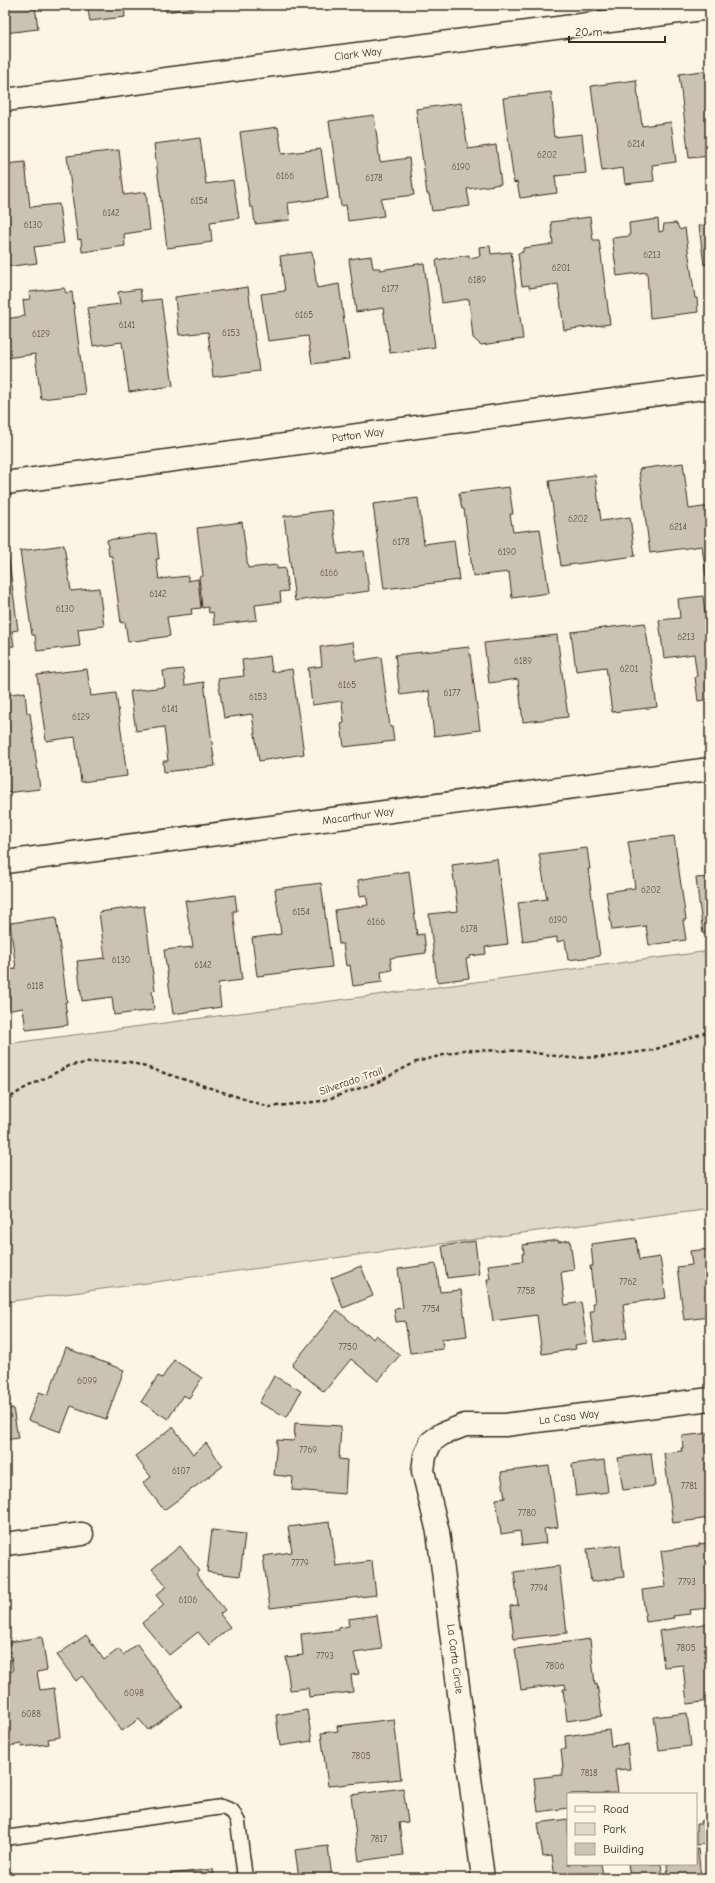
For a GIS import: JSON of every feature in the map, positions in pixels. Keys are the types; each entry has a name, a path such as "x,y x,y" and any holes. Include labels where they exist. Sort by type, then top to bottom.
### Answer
{"street":[{"name":"Clark Way","path":"5,100 710,8"},
{"name":"Patton Way","path":"5,483 710,387"},
{"name":"Macarthur Way","path":"5,862 710,769"},
{"name":"La Casa Way","path":"431,1442 442,1434 466,1425 505,1425 710,1399"},
{"name":"La Carta Circle","path":"431,1442 425,1456 423,1470 438,1532 483,1878"},
{"path":"5,1544 82,1534"}],"lane":[{"path":"5,1838 222,1808 232,1811 238,1822 245,1878"}],"path":[{"name":"Silverado Trail","path":"5,1101 23,1089 71,1065 102,1061 130,1062 269,1106 284,1105 322,1101 378,1082 416,1062 463,1050 522,1051 570,1058 606,1057 653,1050 710,1031"}],"green space":[{"path":"710,951 710,1208 5,1302 5,1044"}],"building":[{"path":"5,5 35,5 38,29 5,33"},
{"path":"87,5 124,5 125,17 90,21"},
{"path":"165,5 212,5 166,12"},
{"path":"710,70 710,156 689,158 679,74"},
{"path":"636,80 642,126 671,122 676,162 652,165 654,181 625,184 623,168 602,171 591,86"},
{"path":"551,92 554,137 582,134 586,173 555,176 557,193 520,198 517,182 514,183 503,98"},
{"path":"461,103 468,149 496,145 501,184 467,189 470,206 432,211 429,194 427,194 416,109"},
{"path":"374,115 380,162 409,158 414,195 381,199 384,216 348,221 346,205 341,206 329,121"},
{"path":"278,127 282,154 321,149 328,198 288,203 290,220 255,224 253,207 250,207 240,132"},
{"path":"200,138 206,184 233,180 239,218 210,222 212,242 167,248 154,144"},
{"path":"119,150 124,195 146,192 150,230 124,234 125,246 82,252 81,239 78,240 67,156"},
{"path":"25,162 30,207 59,204 64,243 34,247 37,263 5,267 5,164"},
{"path":"590,217 593,240 599,240 610,324 564,330 558,284 529,288 529,285 522,286 518,253 523,252 523,248 553,244 551,222"},
{"path":"658,219 659,232 663,231 664,224 676,223 680,230 685,228 698,312 650,318 647,272 617,276 612,238 630,236 629,223"},
{"path":"710,224 710,264 704,265 699,226"},
{"path":"490,246 491,254 511,252 523,339 481,345 473,338 469,299 442,303 436,260 469,255 469,258 480,256 479,247"},
{"path":"312,252 317,288 339,284 349,359 312,364 308,336 268,341 261,294 285,291 280,256"},
{"path":"371,256 373,268 380,268 380,270 424,263 435,347 390,353 383,308 356,312 349,259"},
{"path":"248,287 259,371 213,377 208,332 179,335 175,297"},
{"path":"64,288 66,293 72,292 85,394 41,399 35,354 6,358 5,319 25,316 23,300 30,299 29,292"},
{"path":"140,289 142,301 161,299 173,386 129,392 122,342 93,346 87,308 120,304 118,292"},
{"path":"683,463 689,509 710,506 710,576 706,576 702,546 650,553 639,469"},
{"path":"595,475 601,521 630,517 635,556 561,566 549,481"},
{"path":"509,487 513,514 510,514 513,532 540,529 549,593 512,598 509,572 473,576 464,509 462,509 459,493"},
{"path":"418,498 424,544 454,540 459,580 384,589 373,504"},
{"path":"332,510 338,554 364,551 369,591 295,601 284,516"},
{"path":"242,522 248,568 277,565 277,569 285,568 288,591 280,592 281,602 255,605 257,620 214,625 213,612 209,613 208,607 202,608 199,577 203,576 197,528"},
{"path":"156,533 159,559 156,559 159,579 188,576 188,581 198,579 201,608 191,609 192,614 167,617 170,636 128,642 125,622 121,623 112,556 109,556 107,540"},
{"path":"64,545 71,591 99,588 104,626 78,629 80,646 37,651 35,635 32,635 20,551"},
{"path":"8,553 18,630 12,631 14,646 5,647 5,554"},
{"path":"703,596 705,614 710,614 710,699 698,701 694,654 664,658 659,620 680,618 678,599"},
{"path":"645,623 657,707 612,712 606,667 576,671 571,632"},
{"path":"557,635 568,717 523,722 518,679 489,683 484,643"},
{"path":"353,642 356,661 381,657 390,727 392,727 394,741 344,747 341,724 344,723 342,701 312,705 308,668 322,666 320,647"},
{"path":"469,647 480,730 434,736 429,691 400,695 395,655"},
{"path":"270,656 272,672 292,669 304,754 259,761 252,714 224,718 218,679 244,676 242,660"},
{"path":"87,669 91,696 116,693 127,776 81,782 75,737 46,741 37,675"},
{"path":"183,669 185,685 204,682 215,766 164,772 163,761 168,761 164,727 136,731 130,691 165,687 163,671"},
{"path":"25,692 27,713 30,713 40,789 5,793 5,695"},
{"path":"674,836 686,920 683,920 686,940 649,945 646,926 612,930 606,892 635,888 628,842"},
{"path":"587,848 590,869 588,869 600,956 568,960 565,940 557,942 557,937 523,942 518,903 547,899 539,854"},
{"path":"497,859 508,944 485,947 486,954 470,956 470,958 466,959 469,978 437,982 429,914 458,911 452,865"},
{"path":"409,871 417,935 424,934 426,953 390,958 392,970 381,972 382,982 353,986 350,965 346,966 343,944 339,944 335,910 368,905 366,895 360,896 358,880"},
{"path":"710,877 710,933 703,934 696,878"},
{"path":"321,883 332,967 257,976 252,938 281,934 275,889"},
{"path":"235,895 237,911 233,911 242,980 218,983 221,1007 173,1014 164,950 193,947 185,900 189,900 189,902"},
{"path":"144,906 155,990 152,991 154,1010 114,1015 112,997 82,1001 77,961 105,958 99,912"},
{"path":"56,917 67,1002 65,1002 68,1025 26,1030 23,1008 5,1011 5,970 16,969 10,923"},
{"path":"636,1238 639,1260 660,1257 666,1298 623,1304 627,1338 594,1342 590,1311 594,1311 593,1303 595,1303 590,1266 593,1266 591,1244"},
{"path":"558,1240 558,1242 570,1240 574,1270 561,1272 565,1305 581,1302 587,1343 575,1345 576,1349 542,1354 537,1315 493,1321 487,1279 490,1279 488,1265 523,1261 523,1245"},
{"path":"475,1241 479,1274 447,1278 442,1246"},
{"path":"710,1249 710,1317 684,1320 677,1267 692,1265 690,1251"},
{"path":"436,1264 440,1292 461,1290 467,1336 442,1339 443,1349 410,1353 405,1321 396,1322 394,1309 403,1308 398,1269"},
{"path":"361,1266 373,1296 343,1308 331,1278"},
{"path":"337,1310 365,1334 367,1333 373,1339 376,1335 400,1355 378,1381 351,1359 324,1392 292,1365"},
{"path":"66,1348 124,1370 106,1419 71,1406 61,1432 28,1420 39,1392 48,1395"},
{"path":"174,1360 202,1378 189,1398 183,1395 168,1419 141,1402 158,1376 162,1378"},
{"path":"274,1376 301,1391 287,1417 259,1403"},
{"path":"13,1408 18,1438 5,1440 5,1409"},
{"path":"295,1423 341,1426 339,1459 347,1460 345,1494 292,1490 293,1477 274,1475 277,1440 294,1441"},
{"path":"173,1427 193,1454 206,1443 223,1466 164,1510 143,1483 151,1477 135,1456"},
{"path":"710,1433 710,1518 673,1523 664,1453 682,1451 682,1436"},
{"path":"651,1453 655,1486 623,1490 618,1458"},
{"path":"604,1460 608,1492 576,1496 572,1464"},
{"path":"549,1466 558,1527 544,1529 546,1543 522,1546 520,1531 501,1534 496,1499 505,1498 501,1472"},
{"path":"330,1522 336,1566 372,1561 376,1595 270,1608 263,1556 292,1552 288,1527"},
{"path":"212,1530 245,1534 240,1576 207,1572"},
{"path":"710,1534 710,1576 708,1576 710,1608 689,1610 690,1614 646,1622 642,1590 666,1587 661,1551 699,1546 699,1544 709,1543 708,1535"},
{"path":"620,1545 624,1577 591,1582 587,1549"},
{"path":"180,1546 200,1571 196,1574 225,1610 220,1614 230,1627 209,1645 198,1632 169,1655 142,1623 164,1605 156,1595 167,1586 152,1569"},
{"path":"559,1566 567,1633 514,1639 510,1606 518,1605 514,1572"},
{"path":"377,1615 382,1649 354,1653 359,1674 351,1675 353,1692 309,1697 308,1688 290,1690 286,1657 303,1655 301,1634 339,1630 339,1628 349,1626 348,1619"},
{"path":"710,1623 710,1701 687,1704 683,1665 664,1667 659,1631"},
{"path":"86,1635 104,1660 119,1649 123,1655 137,1644 182,1706 148,1730 139,1719 122,1731 82,1676 76,1681 57,1655"},
{"path":"42,1637 47,1670 37,1672 40,1690 54,1688 60,1737 48,1739 49,1744 22,1747 21,1744 5,1747 5,1672 13,1671 9,1642"},
{"path":"590,1639 595,1685 597,1684 602,1716 567,1721 563,1689 566,1689 565,1684 521,1690 515,1649"},
{"path":"307,1710 312,1741 280,1746 276,1715"},
{"path":"687,1713 691,1746 659,1750 654,1717"},
{"path":"394,1719 401,1779 328,1786 321,1733 338,1731 337,1726"},
{"path":"609,1730 611,1746 627,1744 630,1769 615,1770 618,1793 567,1793 567,1808 538,1812 534,1778 562,1775 563,1768 561,1749 566,1749 565,1736"},
{"path":"403,1788 408,1822 399,1823 403,1855 359,1861 351,1795"},
{"path":"567,1819 567,1865 601,1865 603,1875 581,1878 555,1878 552,1856 543,1857 538,1823"},
{"path":"710,1819 710,1857 708,1846 705,1846 705,1844 697,1845 697,1824 701,1824 700,1821"},
{"path":"328,1846 332,1878 299,1878 295,1850"},
{"path":"698,1849 701,1878 668,1878 667,1865 697,1865"},
{"path":"628,1865 661,1865 663,1878 630,1878"},
{"path":"213,1869 214,1878 170,1878 170,1874"}]}
